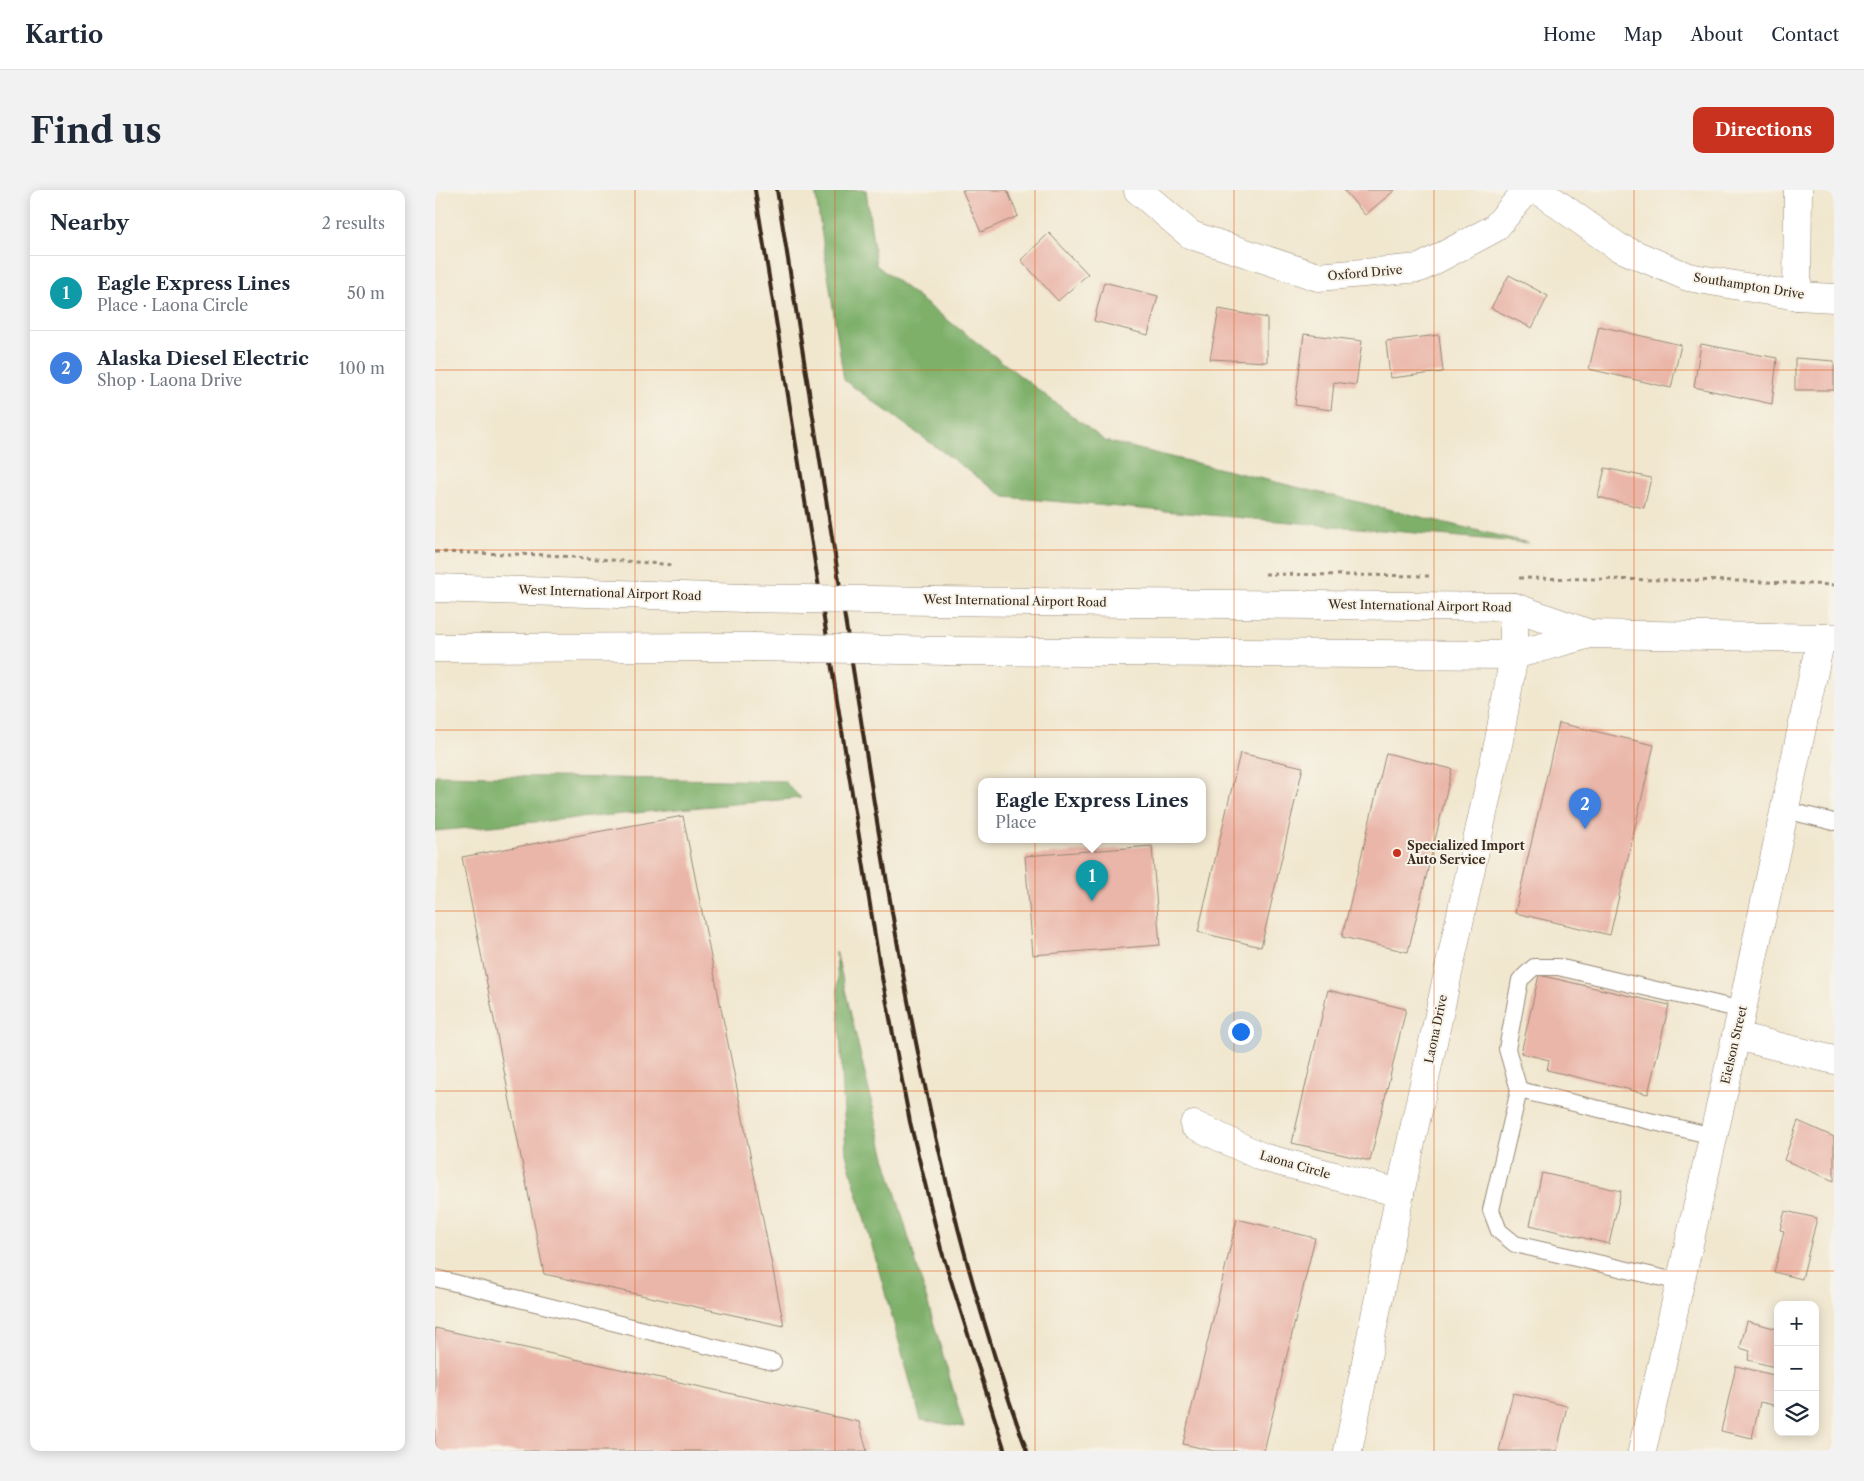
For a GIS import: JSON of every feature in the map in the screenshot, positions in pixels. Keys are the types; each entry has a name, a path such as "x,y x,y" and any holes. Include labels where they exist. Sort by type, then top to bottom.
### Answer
{"street":[{"name":"Oxford Drive","path":"1138,190 1191,235 1318,277 1420,268 1495,228 1527,190"},
{"name":"Southampton Drive","path":"1538,190 1618,246 1688,277 1797,296 1834,298"},
{"path":"1797,296 1798,190"},
{"name":"West International Airport Road","path":"435,588 744,598 1514,607 1590,634"},
{"name":"Laona Drive","path":"1348,1451 1400,1193 1497,750 1515,656 1514,607"},
{"name":"West International Airport Road","path":"435,648 752,647 948,651 1515,656 1590,634 1828,638"},
{"name":"Eielson Street","path":"1642,1451 1785,810 1828,638"},
{"path":"1739,1023 1834,1060"},
{"name":"Laona Circle","path":"1194,1125 1262,1157 1400,1193"}],"lane":[{"path":"1785,810 1834,822"},
{"path":"1680,1282 1515,1244 1499,1231 1491,1210 1519,1090 1507,1049 1520,980 1534,968 1558,967 1739,1023"},
{"path":"1519,1090 1713,1136"},
{"path":"435,1278 773,1362"}],"path":[{"path":"435,552 548,555 683,566"}],"green space":[{"path":"815,190 866,190 876,265 1105,441 1529,543 1005,497 844,380"},
{"path":"435,775 784,781 801,798 435,831"},
{"path":"836,951 883,1150 964,1427 921,1420 846,1154"}],"building":[{"path":"962,190 1007,190 1018,216 981,232"},
{"path":"1344,190 1395,190 1365,215"},
{"path":"1049,233 1088,274 1058,301 1021,260"},
{"path":"1509,275 1548,296 1532,328 1491,308"},
{"path":"1104,282 1158,296 1148,335 1094,321"},
{"path":"1219,309 1267,318 1267,362 1210,359"},
{"path":"1599,326 1681,345 1671,388 1589,369"},
{"path":"1304,334 1362,341 1356,385 1334,382 1331,410 1295,405"},
{"path":"1439,335 1443,372 1390,378 1386,341"},
{"path":"1701,344 1777,358 1772,404 1694,387"},
{"path":"1795,358 1834,361 1834,390 1795,390"},
{"path":"1605,468 1651,478 1644,508 1598,497"},
{"path":"1559,723 1654,745 1610,935 1515,913"},
{"path":"1240,753 1303,767 1261,947 1198,932"},
{"name":"Specialized Import Auto Service","path":"1386,753 1452,769 1408,952 1342,937"},
{"path":"683,816 784,1326 544,1274 462,857"},
{"path":"1152,846 1160,945 1033,955 1025,856"},
{"path":"1539,975 1669,1005 1648,1094 1547,1070 1549,1060 1521,1053"},
{"path":"1328,990 1406,1009 1370,1161 1292,1143"},
{"path":"1798,1121 1834,1137 1834,1181 1784,1160"},
{"path":"1542,1173 1621,1191 1609,1244 1530,1225"},
{"path":"1785,1211 1817,1218 1802,1279 1774,1272 1784,1231 1780,1230"},
{"path":"1237,1219 1315,1238 1264,1451 1214,1451 1183,1444"},
{"path":"1747,1321 1774,1328 1774,1367 1748,1360 1750,1351 1740,1348"},
{"path":"435,1328 859,1422 867,1451 435,1451"},
{"path":"1736,1366 1774,1375 1774,1405 1760,1402 1752,1438 1721,1431"},
{"path":"1513,1393 1567,1406 1557,1451 1499,1451"}],"railway":[{"path":"755,190 880,967 910,1122 941,1249 1005,1451"},
{"path":"777,190 871,785 922,1074 943,1170 968,1264 995,1358 1027,1451"}],"place":[{"name":"Alaska Diesel Electric","path":"1585,829"},
{"name":"Specialized Import Auto Service","path":"1397,853"},
{"name":"Eagle Express Lines","path":"1092,901"}]}
